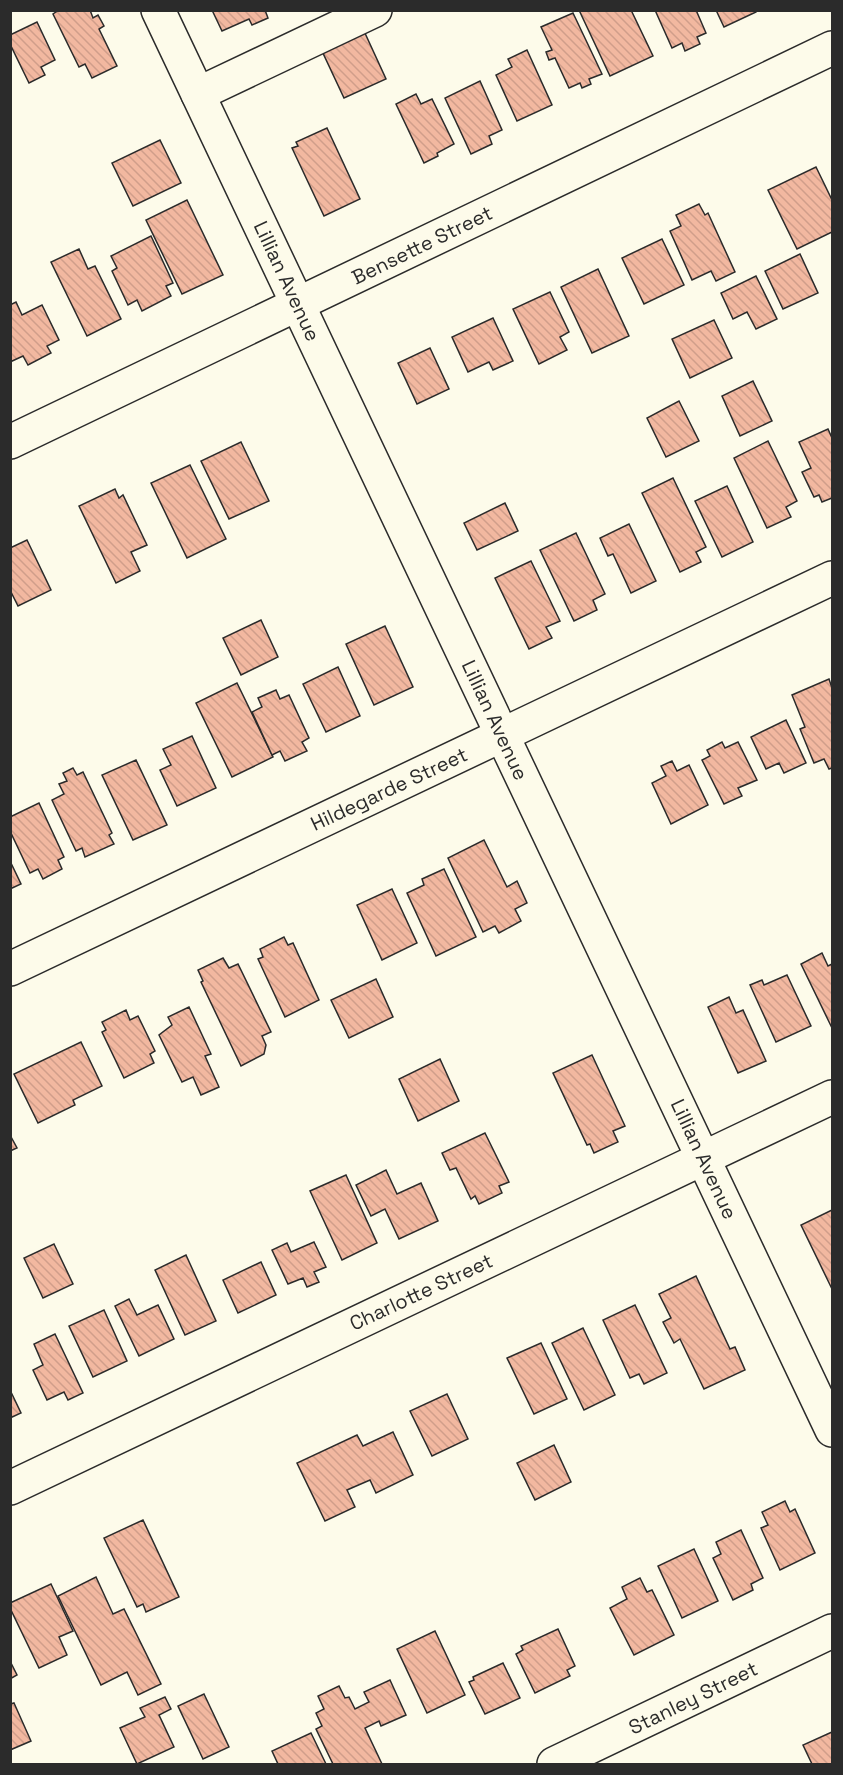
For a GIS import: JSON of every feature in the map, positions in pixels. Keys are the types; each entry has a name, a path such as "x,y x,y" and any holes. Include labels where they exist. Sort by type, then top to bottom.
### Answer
{"street":[{"name":"Lillian Avenue","path":"158,10 832,1430"},
{"path":"198,94 375,10"},
{"name":"Bensette Street","path":"10,441 832,48"},
{"name":"Hildegarde Street","path":"10,969 832,578"},
{"name":"Charlotte Street","path":"10,1488 832,1097"},
{"name":"Stanley Street","path":"554,1764 832,1631"}],"building":[{"path":"59,10 90,10 93,18 98,15 104,26 99,29 117,66 92,78 85,64 79,67 53,14"},
{"path":"212,10 265,10 268,18 252,25 249,19 222,31"},
{"path":"579,10 631,10 653,56 610,76"},
{"path":"655,10 696,10 706,33 697,37 700,44 685,51 682,43 672,48"},
{"path":"716,10 756,10 756,12 724,27"},
{"path":"573,13 602,74 589,79 591,84 582,88 580,83 569,88 555,58 549,60 546,52 552,50 541,27"},
{"path":"37,22 55,60 41,67 45,75 29,83 10,44 10,35"},
{"path":"364,31 386,79 344,98 322,51"},
{"path":"527,50 552,105 517,121 496,75 512,67 508,59"},
{"path":"480,81 502,130 489,136 492,144 471,154 445,98"},
{"path":"416,94 421,104 432,99 454,144 424,163 396,104"},
{"path":"327,128 360,199 324,216 292,148 298,146 296,142"},
{"path":"160,140 181,183 133,206 112,163"},
{"path":"816,167 832,200 832,232 797,249 768,190"},
{"path":"187,200 223,275 182,294 146,220"},
{"path":"699,204 705,215 708,213 735,272 716,281 711,271 692,280 670,231 681,226 676,215"},
{"path":"151,236 173,283 166,286 171,296 142,311 137,300 128,305 112,271 117,268 111,256"},
{"path":"662,239 684,285 644,304 622,258"},
{"path":"79,249 88,269 95,266 121,319 87,336 51,262"},
{"path":"800,254 818,293 783,309 765,271"},
{"path":"598,269 629,336 592,353 561,287"},
{"path":"756,276 777,319 756,329 747,312 733,319 721,293"},
{"path":"550,292 569,332 560,337 567,350 539,364 513,309"},
{"path":"16,302 22,315 42,305 59,340 47,346 51,353 28,365 23,356 10,362 10,305"},
{"path":"493,318 513,361 493,370 489,362 468,372 452,337"},
{"path":"714,320 732,358 690,378 672,339"},
{"path":"430,348 449,389 417,404 398,363"},
{"path":"753,381 772,421 740,436 722,396"},
{"path":"679,401 699,441 666,457 647,418"},
{"path":"828,429 832,438 832,498 822,502 819,495 814,497 802,472 811,468 799,442"},
{"path":"768,441 797,501 786,507 791,517 767,528 734,458"},
{"path":"241,442 269,501 229,519 201,461"},
{"path":"190,465 226,539 187,558 151,483"},
{"path":"673,478 706,547 696,552 701,562 680,572 642,493"},
{"path":"727,486 753,542 722,557 695,501"},
{"path":"115,489 119,498 123,495 147,545 131,552 140,571 116,583 79,506"},
{"path":"505,503 518,531 477,550 464,523"},
{"path":"629,524 656,581 631,593 613,554 608,556 600,538"},
{"path":"576,533 605,594 593,600 597,610 574,621 540,550"},
{"path":"27,540 51,590 18,606 10,590 10,548"},
{"path":"531,561 560,621 546,627 552,638 529,649 495,578"},
{"path":"261,620 278,657 241,675 223,638"},
{"path":"385,626 413,687 374,705 346,644"},
{"path":"338,667 360,716 326,732 303,684"},
{"path":"829,679 832,688 832,768 829,769 824,759 814,763 800,729 805,727 792,695"},
{"path":"237,683 273,757 232,777 196,703"},
{"path":"276,690 280,699 289,695 309,738 302,742 307,751 285,761 280,751 272,755 252,712 262,707 258,698"},
{"path":"786,720 806,763 784,773 779,763 766,769 751,737"},
{"path":"192,736 216,788 177,806 160,770 171,765 163,749"},
{"path":"722,742 725,748 738,742 757,780 738,788 742,796 724,804 702,760 710,756 707,750"},
{"path":"136,760 167,825 133,840 102,775"},
{"path":"672,761 677,771 689,765 708,805 671,824 652,783 666,776 661,766"},
{"path":"73,768 77,775 83,772 112,833 109,835 114,844 85,857 82,848 76,851 52,800 64,794 59,784 67,781 63,773"},
{"path":"39,803 64,857 58,860 62,869 43,879 38,869 30,873 10,831 10,817"},
{"path":"484,840 507,887 517,881 527,903 515,909 521,921 499,933 495,926 483,932 448,858"},
{"path":"10,861 21,884 10,889"},
{"path":"444,869 476,937 436,956 407,893 424,885 422,879"},
{"path":"392,889 417,943 382,960 357,905"},
{"path":"284,937 288,945 293,943 319,1000 285,1017 258,959 263,957 260,949"},
{"path":"822,953 828,966 832,964 832,1028 801,964"},
{"path":"223,958 229,968 238,964 271,1032 262,1036 266,1045 264,1054 241,1066 201,982 203,981 198,970"},
{"path":"787,975 811,1026 776,1042 750,985 762,980 764,985"},
{"path":"376,979 393,1017 349,1038 331,1000"},
{"path":"729,997 736,1013 743,1010 766,1061 738,1073 708,1007"},
{"path":"189,1007 211,1054 205,1056 219,1087 201,1095 193,1077 182,1082 159,1035 172,1025 168,1017"},
{"path":"126,1010 130,1020 138,1016 155,1051 150,1054 154,1063 124,1078 102,1032 106,1030 102,1022"},
{"path":"81,1042 102,1086 73,1100 75,1105 38,1123 14,1074"},
{"path":"592,1055 625,1126 613,1131 618,1142 594,1153 590,1144 587,1145 553,1073"},
{"path":"440,1059 459,1101 418,1121 399,1079"},
{"path":"485,1133 509,1182 499,1186 502,1193 479,1204 475,1196 471,1199 456,1168 450,1170 442,1153"},
{"path":"10,1135 17,1148 10,1151"},
{"path":"386,1170 397,1194 421,1183 438,1221 399,1239 385,1209 371,1216 356,1185"},
{"path":"346,1175 377,1243 342,1260 310,1191"},
{"path":"832,1210 832,1289 801,1225"},
{"path":"314,1242 326,1267 314,1272 319,1282 307,1287 303,1278 288,1284 272,1250 287,1243 291,1252"},
{"path":"54,1244 73,1284 43,1298 24,1258"},
{"path":"186,1255 216,1321 185,1335 155,1270"},
{"path":"261,1262 276,1295 238,1313 223,1280"},
{"path":"696,1276 730,1349 735,1347 745,1370 704,1389 680,1339 674,1343 663,1322 671,1318 659,1294"},
{"path":"129,1299 137,1315 158,1305 174,1339 139,1356 115,1306"},
{"path":"635,1305 667,1373 644,1384 639,1374 630,1378 603,1320"},
{"path":"104,1310 127,1361 93,1377 69,1326"},
{"path":"583,1328 615,1395 584,1410 552,1343"},
{"path":"55,1334 83,1393 68,1400 64,1392 47,1400 33,1370 43,1365 34,1344"},
{"path":"541,1343 567,1399 534,1414 507,1358"},
{"path":"10,1390 21,1413 10,1418"},
{"path":"447,1394 468,1439 432,1456 410,1411"},
{"path":"393,1432 413,1475 376,1493 370,1480 347,1490 355,1507 325,1521 297,1463 357,1435 363,1446"},
{"path":"554,1445 571,1482 535,1500 517,1463"},
{"path":"785,1501 790,1512 795,1509 815,1553 780,1570 761,1528 768,1525 762,1512"},
{"path":"143,1520 179,1597 146,1612 143,1604 137,1607 104,1538"},
{"path":"741,1530 763,1578 751,1584 753,1590 733,1600 713,1558 721,1554 716,1542"},
{"path":"694,1549 718,1601 682,1618 658,1566"},
{"path":"96,1577 113,1614 124,1609 161,1684 138,1695 127,1672 101,1685 58,1596"},
{"path":"640,1578 647,1592 652,1590 674,1635 634,1655 610,1608 627,1599 622,1587"},
{"path":"51,1584 73,1631 59,1637 67,1655 39,1668 10,1608 10,1603"},
{"path":"558,1629 575,1666 567,1670 570,1676 535,1693 516,1654 523,1650 521,1646"},
{"path":"435,1631 465,1695 427,1713 397,1649"},
{"path":"10,1661 17,1675 10,1679"},
{"path":"503,1663 520,1698 485,1714 469,1682 474,1680 473,1677"},
{"path":"390,1680 406,1715 381,1726 379,1721 365,1728 382,1764 333,1764 316,1729 322,1726 316,1713 324,1709 318,1696 339,1686 345,1698 349,1697 355,1709 369,1702 364,1692"},
{"path":"204,1694 229,1747 203,1759 178,1706"},
{"path":"165,1697 171,1709 159,1715 174,1747 137,1764 120,1728 145,1717 140,1708"},
{"path":"14,1703 31,1741 10,1750 10,1704"},
{"path":"832,1732 832,1764 812,1764 803,1745"},
{"path":"311,1733 326,1764 278,1764 272,1751"}]}
